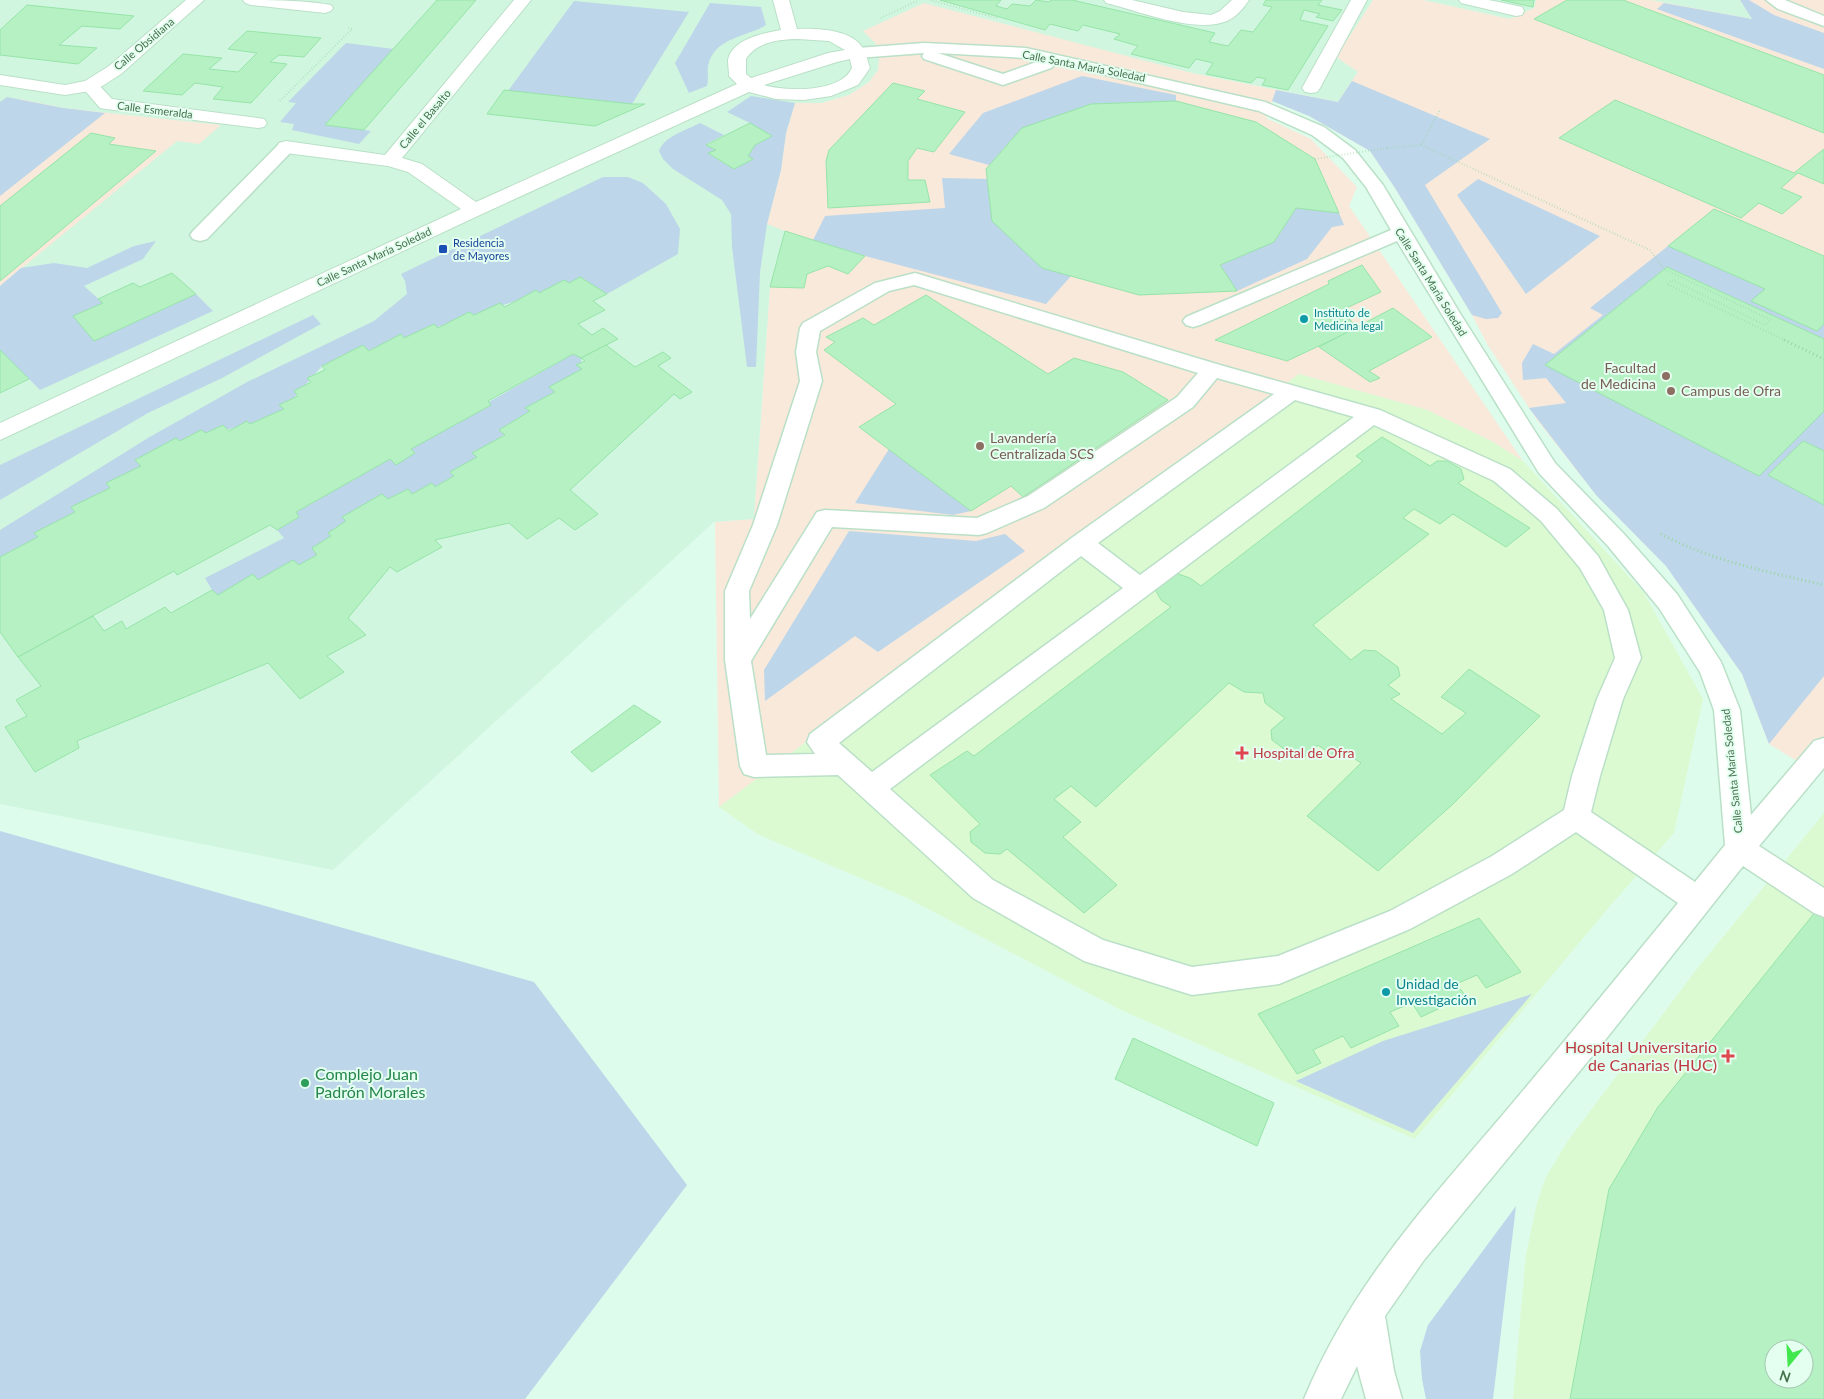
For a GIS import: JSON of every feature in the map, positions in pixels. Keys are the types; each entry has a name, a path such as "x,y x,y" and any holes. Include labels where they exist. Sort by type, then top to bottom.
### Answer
{"street":[{"name":"Calle Obsidiana","path":"90,86 115,70 196,0"},
{"path":"251,0 325,8"},
{"name":"Calle el Basalto","path":"475,210 415,168 390,161 523,0"},
{"path":"781,0 790,34"},
{"path":"1112,0 1192,18 1220,18 1229,13 1241,0"},
{"path":"1311,88 1359,0"},
{"path":"1467,0 1516,11"},
{"path":"790,34 812,34 830,37 847,43 857,53 862,59 862,65 857,75 846,84 834,90 800,96 764,92 740,79 735,69 738,58 748,47 764,39 790,34"},
{"name":"Calle Santa María Soledad","path":"0,432 475,210 790,68 857,53"},
{"path":"0,80 65,90 90,86"},
{"name":"Calle Esmeralda","path":"90,86 106,104 258,123"},
{"path":"286,147 390,161"}],"lane":[{"path":"1774,0 1784,6 1824,20"},
{"path":"924,48 926,55 1003,80 1045,64 1053,58"},
{"name":"Calle Santa María Soledad","path":"857,53 924,48 997,50 1053,58 1265,107 1318,131 1349,154 1374,185 1401,233 1546,468 1616,540 1668,601 1712,669 1727,710 1740,849"},
{"path":"200,235 286,147"},
{"path":"1193,321 1374,242 1401,233"},
{"path":"844,764 754,766 738,660 738,590 765,525 811,381 806,352 810,328 882,288 915,279 1212,370 1292,392 1372,415 1502,476 1549,514 1588,562 1616,610 1628,658 1610,699 1586,776 1576,817 1502,865 1400,920 1279,970 1192,981 1095,951 983,889 820,742 1081,543 1292,392"},
{"path":"738,660 825,518 979,527 1036,502 1185,402 1212,370"},
{"path":"871,788 1372,415"},
{"path":"1081,543 1140,588"},
{"path":"1322,1399 1367,1312 1412,1248 1591,1034 1698,900 1824,749"},
{"path":"1576,817 1698,900"},
{"path":"1740,849 1824,904"},
{"path":"1367,1312 1376,1372 1384,1399"}],"path":[{"path":"258,123 352,29 343,28"},
{"path":"1421,145 1440,110"},
{"path":"1316,159 1387,148 1421,145 1650,250 1664,269 1771,320 1765,324 1672,280 1667,284 1824,358"},
{"path":"1654,530 1671,540 1729,563 1824,585"}],"shaded area":[{"path":"0,0 1373,0 1337,57 1358,72 1339,102 1192,73 864,31 876,44 879,60 878,70 869,82 849,95 822,103 795,103 786,133 781,170 785,231 770,287 754,519 714,522 333,870 0,804"},
{"name":"Campus de Ofra","path":"1373,0 1423,0 1510,19 1534,8 1536,0 1651,0 1752,19 1740,0 1824,0 1824,749 1809,768 1769,744 1742,674 1666,566 1596,495 1537,420 1487,344 1472,315 1395,188 1370,151 1309,116 1273,101 1266,118 1311,139 1357,187 1349,206 1523,461 1491,441 1427,410 1299,374 719,807 715,522 754,519 770,287 785,231 767,224 781,170 786,133 795,103 822,103 849,95 869,82 878,70 879,60 876,44 863,31 924,3 1192,73 1338,102 1358,72 1336,57"},
{"path":"1423,0 1536,0 1534,8 1510,19"},
{"path":"1651,0 1740,0 1753,19 1664,3"},
{"path":"1740,0 1749,0 1774,15 1824,33 1824,69 1657,9 1664,3 1752,19"},
{"path":"574,1 689,12 632,104 508,91"},
{"path":"710,3 761,7 766,25 732,39 717,49 711,56 708,66 707,86 689,93 675,63"},
{"path":"346,43 394,49 325,125 371,131 359,144 292,130 294,124 280,122 296,103 288,102"},
{"path":"1082,76 1176,95 1176,101 1022,128 989,165 949,154 983,113"},
{"path":"1352,81 1490,139 1425,185 1502,313 1498,318 1486,319 1472,315 1395,188 1370,151 1309,116 1272,101 1276,90 1338,102"},
{"path":"751,96 795,103 786,133 781,170 767,224 760,272 756,367 747,367 732,247 731,214 722,200 673,169 663,159 659,151 671,137 700,123 724,135 706,144 716,150 709,154 734,169 752,159 748,156 755,145 771,136 727,112"},
{"path":"7,97 63,108 105,113 0,196 0,102"},
{"path":"21,99 63,108 221,125 199,144 177,141 0,286 0,114"},
{"path":"603,177 628,177 643,183 666,204 680,229 678,254 607,294 580,277 569,283 322,366 284,409 250,424 180,441 136,459 141,466 0,564 0,530 148,438 247,382 374,321 407,294 405,281 401,274"},
{"path":"942,178 987,179 992,221 1071,276 1046,304 865,256 813,240 825,216 945,208"},
{"path":"1478,179 1600,236 1526,294 1457,195"},
{"path":"1296,208 1339,213 1344,225 1332,227 1307,259 1237,291 1220,265 1276,239"},
{"path":"156,241 143,259 84,286 103,303 94,341 196,294 213,311 40,390 0,350 0,286 21,268 54,263 87,268 134,246"},
{"path":"1668,246 1765,289 1824,324 1824,339 1667,267 1546,365 1759,476 1824,411 1824,451 1803,441 1768,475 1824,505 1824,676 1769,744 1742,674 1666,566 1596,495 1529,408 1566,403 1546,378 1523,380 1522,363 1533,344 1554,354 1603,315 1590,308"},
{"path":"313,315 321,324 222,378 148,413 0,500 0,465"},
{"path":"573,354 581,358 582,369 454,476 435,487 343,517 346,521 317,555 299,565 218,595 212,590 205,578 284,538 277,530 299,517 296,512"},
{"name":"Hospital de Ofra","path":"1299,374 1427,410 1491,441 1523,461 1644,593 1703,699 1674,833 1610,906 1415,1139 1121,1010 905,897 759,835 719,807"},
{"path":"889,449 971,511 953,515 855,503"},
{"path":"849,531 976,541 1005,534 1025,551 878,652 855,636 765,701 764,670"},
{"name":"Hospital Universitario de Canarias (HUC)","path":"1824,813 1824,1399 1513,1399 1526,1254 1537,1203 1546,1177 1567,1142 1696,970"},
{"name":"Complejo Juan Padrón Morales","path":"0,831 534,982 687,1185 525,1399 0,1399"},
{"path":"1532,994 1413,1133 1296,1081 1383,1041"},
{"path":"1516,1206 1493,1399 1426,1399 1420,1351 1428,1325"}],"building":[{"path":"437,0 476,0 364,130 325,125"},
{"path":"940,0 1001,0 996,6 1007,9 1012,4 1030,6 1036,0 1049,2 1051,0 1072,0 1215,33 1209,42 1228,46 1241,30 1253,32 1272,7 1263,5 1266,0 1322,0 1318,5 1342,10 1333,21 1316,17 1320,14 1304,10 1300,20 1328,26 1288,90 1262,85 1266,79 1257,77 1251,83 1206,74 1213,63 1196,59 1189,68 1131,54 1138,46 1114,39 1120,34 1083,25 1078,31 1050,24 1045,30"},
{"path":"1501,0 1534,0 1533,7"},
{"path":"1567,0 1623,0 1824,75 1824,133 1534,19"},
{"path":"27,5 134,16 120,29 82,26 59,45 97,48 78,64 0,55 0,30"},
{"path":"247,31 321,38 304,57 279,55 270,62 287,64 251,103 213,99 223,87 195,83 182,95 143,91 183,54 222,58 209,69 238,72 257,53 228,49"},
{"path":"893,83 925,91 917,99 965,112 934,152 917,148 908,161 908,180 925,180 930,202 828,208 826,161 829,150"},
{"path":"504,90 645,104 595,126 487,114"},
{"path":"1615,100 1794,173 1824,149 1824,184 1798,173 1781,188 1802,197 1782,214 1759,203 1741,218 1559,138"},
{"path":"1176,101 1256,122 1315,159 1339,213 1296,208 1274,242 1220,265 1237,291 1139,295 1042,268 992,221 986,169 1022,128 1091,104"},
{"path":"750,123 772,136 755,145 748,156 753,159 734,169 708,153 716,150 706,145"},
{"path":"91,133 115,138 109,144 156,151 0,281 0,206"},
{"path":"1714,209 1824,256 1824,324 1817,331 1751,301 1765,289 1668,246"},
{"path":"785,231 865,256 848,274 828,266 807,274 804,288 770,287"},
{"name":"Instituto de Medicina legal","path":"1362,265 1381,292 1342,310 1357,328 1287,361 1215,340 1329,284 1328,281"},
{"path":"1667,267 1824,339 1824,411 1759,476 1545,365"},
{"path":"172,273 196,294 94,341 73,316 103,303 98,299 133,283 140,287"},
{"path":"580,277 607,294 593,301 605,310 578,324 592,335 603,328 618,339 581,358 573,354 488,401 491,405 411,449 415,453 396,465 390,459 296,512 299,517 277,530 270,525 177,575 174,571 18,657 0,632 0,557 38,537 34,533 75,512 71,507 110,488 106,483 141,466 135,460 176,438 180,441 201,430 206,433 223,425 229,431 247,421 250,424 284,409 279,405 298,396 294,391 311,382 307,378 325,370 322,366 363,345 369,351 401,334 404,338 434,324 438,328 469,312 474,315 500,303 505,307 536,290 539,293 564,280 569,283"},
{"path":"926,295 1048,374 1074,358 1123,372 1168,400 1023,497 1011,486 971,511 859,427 896,404 824,350 835,342 826,337 863,318 874,325"},
{"path":"1393,308 1432,337 1369,371 1380,378 1370,382 1319,347"},
{"path":"606,345 635,367 663,352 671,358 658,366 692,392 680,399 674,394 570,490 598,514 575,530 559,518 527,539 509,523 435,540 442,547 397,572 390,567 348,618 366,635 327,656 344,672 300,699 268,663 77,741 79,748 35,772 5,727 27,716 16,700 41,686 18,657 93,616 104,631 122,621 126,629 165,607 171,613 212,590 218,595 253,574 258,580 293,560 299,565 317,555 312,548 331,536 328,533 346,521 342,517 382,494 388,499 408,489 412,494 432,483 435,487 454,476 450,472 477,457 472,453 505,435 499,430 530,411 525,408 555,392 549,387 582,369 576,365 585,361 581,358"},
{"path":"0,350 29,379 0,393"},
{"path":"1382,437 1430,466 1437,461 1447,461 1461,469 1464,479 1458,483 1530,528 1506,547 1453,514 1440,524 1414,509 1403,518 1429,534 1313,625 1351,660 1364,650 1376,651 1398,667 1400,676 1388,685 1400,694 1391,699 1442,734 1466,713 1441,697 1469,669 1540,716 1453,804 1378,871 1307,816 1361,763 1337,747 1332,755 1318,745 1306,756 1292,755 1272,740 1271,730 1285,718 1265,703 1263,693 1244,692 1229,683 1096,807 1071,786 1054,799 1081,822 1063,837 1117,885 1084,913 1007,849 1000,854 985,853 971,842 970,832 980,824 930,775 967,751 974,756 1171,607 1161,600 1156,591 1156,587 1168,576 1178,574 1190,578 1201,586 1363,461 1356,456"},
{"path":"1803,441 1824,451 1824,505 1768,475"},
{"path":"634,705 661,722 592,772 571,752"},
{"name":"Hospital Universitario de Canarias (HUC)","path":"1816,911 1824,916 1824,1399 1570,1399 1609,1189 1658,1107"},
{"name":"Unidad de Investigación","path":"1479,918 1521,972 1486,988 1477,975 1456,984 1466,996 1421,1017 1412,1003 1390,1012 1399,1026 1351,1048 1343,1036 1313,1050 1321,1063 1297,1074 1258,1014"},
{"path":"1133,1038 1274,1103 1257,1146 1115,1079"}],"place":[{"name":"Residencia de Mayores","path":"443,249"},
{"name":"Instituto de Medicina legal","path":"1304,319"},
{"name":"Facultad de Medicina","path":"1666,376"},
{"name":"Campus de Ofra","path":"1671,391"},
{"name":"Lavandería Centralizada SCS","path":"980,446"},
{"name":"Hospital de Ofra","path":"1242,753"},
{"name":"Unidad de Investigación","path":"1386,992"},
{"name":"Hospital Universitario de Canarias (HUC)","path":"1728,1056"},
{"name":"Complejo Juan Padrón Morales","path":"305,1083"}]}
